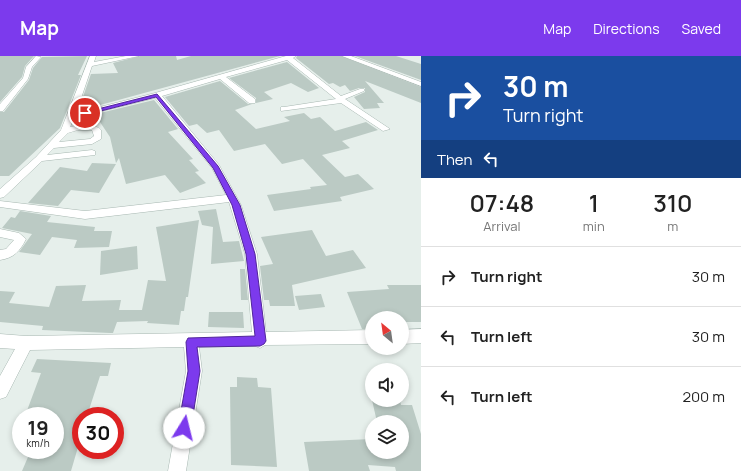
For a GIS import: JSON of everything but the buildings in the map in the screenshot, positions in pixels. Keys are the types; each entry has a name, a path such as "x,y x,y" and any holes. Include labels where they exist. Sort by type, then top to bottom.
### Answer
{"street":[{"path":"0,195 39,159 65,130 72,116 93,56"},
{"path":"90,65 136,56"},
{"path":"345,56 421,84"},
{"path":"0,109 26,78 29,67 38,57"},
{"path":"72,116 157,95 291,57 340,99 386,129"},
{"path":"222,77 252,101"},
{"path":"284,109 338,101 362,90"},
{"path":"157,95 216,167 232,198 251,254 260,341"},
{"path":"71,143 78,128"},
{"path":"51,146 92,141 98,137 97,130 94,128 65,130"},
{"path":"39,159 92,153"},
{"path":"0,183 10,185"},
{"path":"0,204 84,215 232,198"},
{"path":"0,234 15,236 20,239 17,246 10,252 0,255"},
{"path":"409,337 421,336"},
{"path":"0,341 26,343 191,342 365,338"},
{"path":"178,471 194,371 191,342"},
{"path":"0,391 26,343"}],"route":[{"path":"85,113 157,95 216,167 236,205 251,254 260,341 191,342 194,371 184,428"}]}
